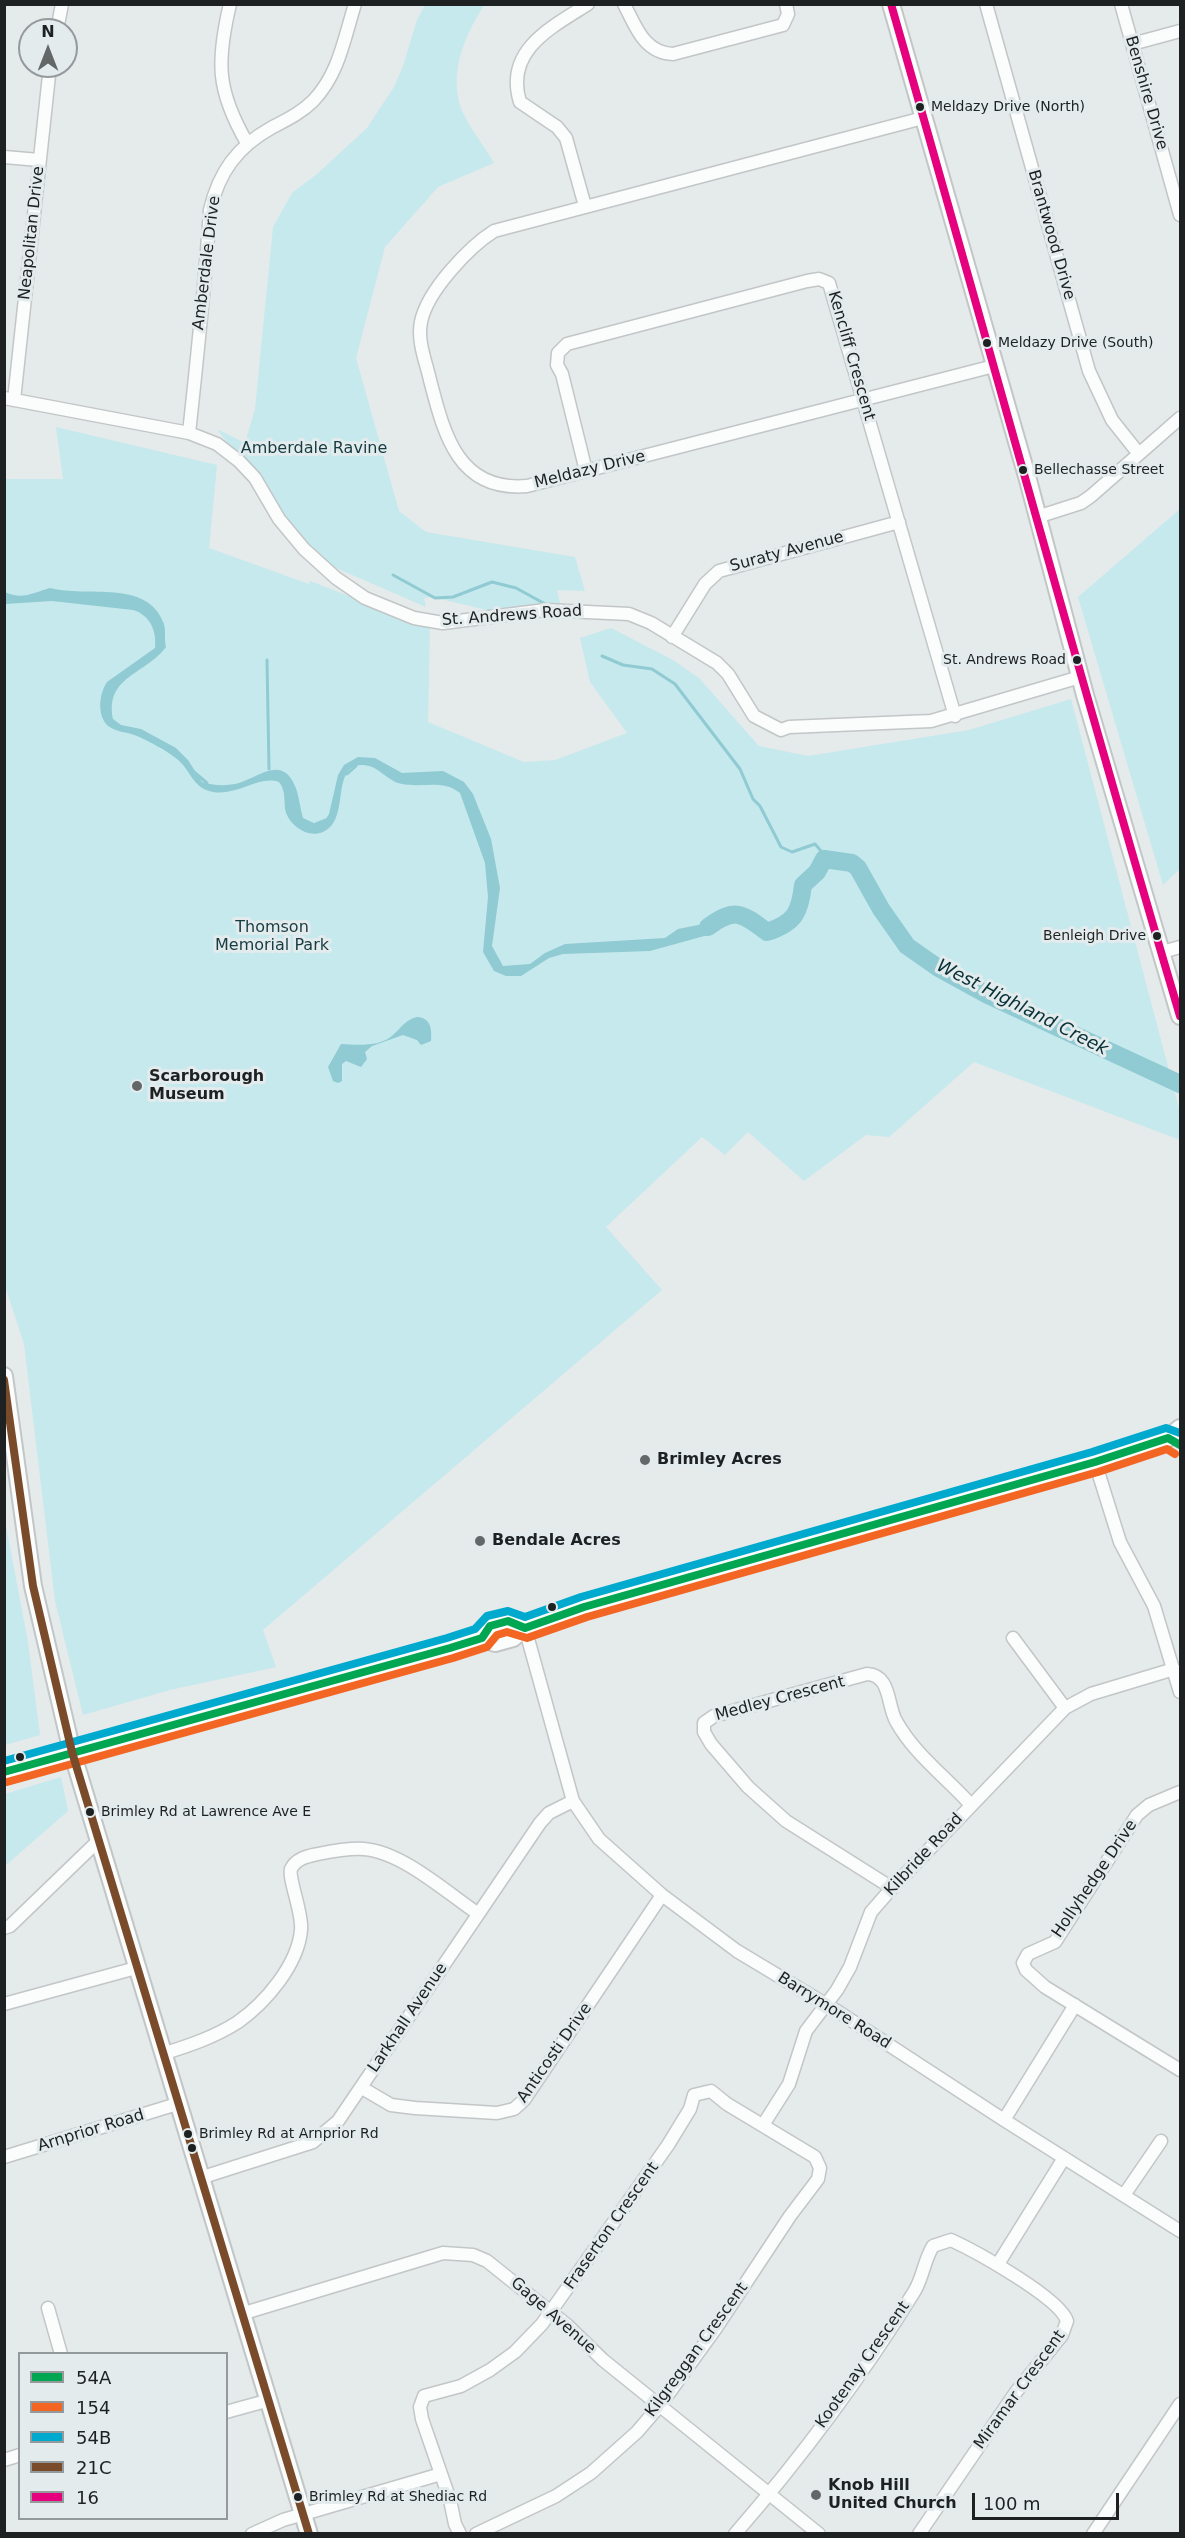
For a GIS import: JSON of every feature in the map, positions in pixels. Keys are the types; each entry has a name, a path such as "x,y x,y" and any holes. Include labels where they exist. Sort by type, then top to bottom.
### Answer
{"main road":[{"path":"891,4 1037,517 1080,677 1180,1016"},
{"path":"4,1376 33,1586 44,1641 72,1752 309,2534"},
{"path":"4,1772 482,1638 490,1626 508,1622 525,1628 584,1607 1176,1437"}],"street":[{"path":"230,4 221,54 221,83 229,110 247,143"},
{"name":"Amberdale Drive","path":"189,433 193,414 195,366 210,210 214,191 225,168 247,143 302,110 321,91 335,69 355,4"},
{"path":"585,206 566,138 557,127 519,102 516,83 519,68 529,45 544,31 588,4"},
{"path":"624,4 646,44 660,54 673,54 783,26 788,15 786,4"},
{"name":"Brantwood Drive","path":"986,4 1089,371 1112,420 1139,454"},
{"name":"Benshire Drive","path":"1121,4 1180,215"},
{"path":"1132,44 1180,31"},
{"name":"Neapolitan Drive","path":"9,399 49,78"},
{"name":"Meldazy Drive","path":"923,118 494,231 478,242 430,299 420,329 446,437 451,448 473,472 489,481 514,487 586,471 994,366"},
{"path":"4,157 39,160"},
{"name":"Kencliff Crescent","path":"586,471 556,358 567,344 819,279 830,283 955,716"},
{"name":"St. Andrews Road","path":"9,399 189,433 217,444 239,461 259,485 279,519 304,549 336,578 365,598 414,618 443,623 545,610 616,612 651,623 717,663 728,674 754,716 781,730 789,727 931,721 955,716 1080,677"},
{"path":"1037,517 1081,503 1101,489 1180,418"},
{"name":"Suraty Avenue","path":"672,637 705,584 719,571 899,522"},
{"path":"1162,952 1180,947"},
{"path":"1095,1462 1120,1542 1154,1606 1180,1692"},
{"name":"Barrymore Road","path":"525,1628 573,1801 599,1839 662,1895 737,1951 826,2004 1180,2231"},
{"path":"1013,1638 1065,1708"},
{"name":"Kilbride Road","path":"763,2125 789,2084 806,2031 850,1967 872,1912 892,1888 1065,1708 1091,1694 1174,1669"},
{"name":"Medley Crescent","path":"892,1888 786,1821 748,1787 711,1744 704,1732 704,1723 714,1716 867,1674 876,1674 886,1689 895,1720 910,1742 971,1806"},
{"name":"Hollyhedge Drive","path":"1180,1792 1149,1805 1137,1815 1055,1941 1028,1954 1023,1963 1026,1970 1039,1983 1180,2070"},
{"name":"Larkhall Avenue","path":"200,2178 313,2142 338,2121 540,1823 549,1813 573,1801"},
{"path":"4,1928 10,1926 98,1842"},
{"path":"162,2054 206,2039 238,2022 282,1977 296,1951 301,1930 298,1900 290,1878 293,1865 301,1859 335,1851 363,1849 390,1855 477,1913"},
{"name":"Anticosti Drive","path":"362,2088 391,2105 484,2112 514,2109 524,2100 662,1895"},
{"path":"4,2004 136,1968"},
{"path":"1004,2120 1075,2005"},
{"name":"Fraserton Crescent","path":"441,2474 420,2407 424,2396 461,2386 490,2370 515,2352 552,2312 668,2145 690,2109 694,2095 711,2091 727,2104 763,2125"},
{"name":"Arnprior Road","path":"4,2157 177,2104"},
{"name":"Kilgreggan Crescent","path":"477,2534 556,2496 591,2472 622,2445 660,2404 716,2328 796,2207 818,2179 820,2168 815,2157 789,2144 763,2125"},
{"path":"1124,2195 1161,2141"},
{"path":"998,2264 1064,2158"},
{"name":"Kootenay Crescent","path":"735,2534 770,2493 896,2320 916,2290 933,2246 951,2240 998,2264"},
{"name":"Gage Avenue","path":"241,2314 443,2253 473,2255 487,2261 552,2312 603,2360 819,2534"},
{"name":"Miramar Crescent","path":"919,2534 1016,2392 1066,2329 1067,2321 1060,2308 998,2264"},
{"path":"48,2308 60,2352"},
{"path":"228,2411 267,2401"},
{"path":"1093,2534 1180,2404"},
{"path":"252,2534 303,2514 441,2474 460,2534"}],"green space":[{"name":"Amberdale Ravine","path":"425,5 484,5 471,27 462,51 457,89 461,109 494,163 438,187 385,247 356,358 399,511 426,532 575,557 585,591 557,590 560,603 491,611 432,597 424,598 426,607 313,558 217,429 245,443 255,409 273,227 292,193 317,174 367,128 394,87 417,20"},
{"name":"Thomson Memorial Park","path":"56,427 217,465 209,548 309,584 310,581 430,627 428,722 524,762 555,760 627,733 590,682 580,638 611,628 673,660 699,678 759,746 808,756 969,730 1071,699 1180,1112 1180,1140 974,1062 889,1137 866,1135 804,1181 748,1132 725,1155 702,1137 606,1227 662,1290 263,1630 276,1667 170,1690 83,1715 55,1601 24,1344 5,1286 5,479 63,479"},
{"path":"1180,509 1180,869 1163,885 1078,597"},
{"path":"6,1526 28,1642 40,1735 5,1745"},
{"path":"61,1777 68,1811 5,1866 5,1794"}],"shaded area":[{"path":"50,588 130,595 144,600 156,610 164,624 166,647 121,685 112,705 113,719 121,725 141,729 176,748 188,760 202,782 230,785 270,771 284,772 290,777 298,793 303,818 316,824 324,822 329,814 338,775 344,765 358,757 375,758 402,773 443,771 464,782 473,794 491,839 500,888 492,946 503,966 530,964 545,953 565,944 665,938 678,929 708,923 708,935 650,951 563,954 549,958 521,976 506,976 494,971 483,952 488,897 485,863 460,793 447,786 402,784 391,780 372,767 361,765 352,768 346,775 336,817 331,826 323,832 312,834 292,823 286,813 283,790 279,782 264,781 222,792 213,792 200,787 182,763 173,756 137,736 110,727 100,710 101,698 107,682 155,648 155,636 148,620 133,610 52,601 5,604 5,592 22,596"},
{"path":"417,1017 425,1019 430,1025 431,1041 421,1045 417,1040 403,1035 372,1046 365,1052 367,1059 361,1067 346,1061 342,1064 342,1081 338,1083 333,1081 328,1067 341,1044 382,1042"}],"waterway":[{"path":"393,575 435,598 453,597 492,582 516,588 547,605"},
{"path":"602,656 623,665 652,669 675,684 740,769 753,799 760,806 781,847 792,852 815,844 827,858"},
{"path":"267,660 269,769"},
{"name":"West Highland Creek","path":"347,774 356,766"},
{"name":"West Highland Creek","path":"194,772 207,783"},
{"name":"West Highland Creek","path":"316,824 326,820"},
{"name":"West Highland Creek","path":"708,927 725,917 738,915 751,920 767,932 776,929 794,915 798,909 803,885 817,872 824,859 852,863 858,868 881,909 907,946 937,967 988,995 1180,1084"}],"transit line":[{"name":"16","path":"891,4 1180,1016"},
{"name":"21C","path":"4,1380 33,1586 72,1752 309,2534"},
{"name":"54B","path":"4,1761 447,1638 475,1629 487,1616 508,1611 525,1617 581,1597 1092,1452 1166,1428 1180,1433"},
{"name":"54A","path":"4,1772 450,1648 482,1638 490,1626 508,1621 525,1628 584,1607 1095,1462 1168,1438 1180,1445"},
{"name":"154","path":"7,1782 453,1658 487,1647 497,1635 507,1632 527,1638 587,1617 1098,1472 1167,1449 1175,1454"}],"place":[{"name":"Meldazy Drive (North)","path":"920,107"},
{"name":"Meldazy Drive (South)","path":"987,343"},
{"name":"Bellechasse Street","path":"1023,470"},
{"name":"St. Andrews Road","path":"1077,660"},
{"name":"Benleigh Drive","path":"1157,936"},
{"name":"Scarborough Museum","path":"137,1086"},
{"name":"Brimley Acres","path":"645,1460"},
{"name":"Bendale Acres","path":"480,1541"},
{"name":"Brimley Rd at Lawrence Ave E","path":"90,1812"},
{"name":"Brimley Rd at Arnprior Rd","path":"188,2134"},
{"name":"Knob Hill United Church","path":"816,2495"},
{"name":"Brimley Rd at Shediac Rd","path":"298,2497"}]}
